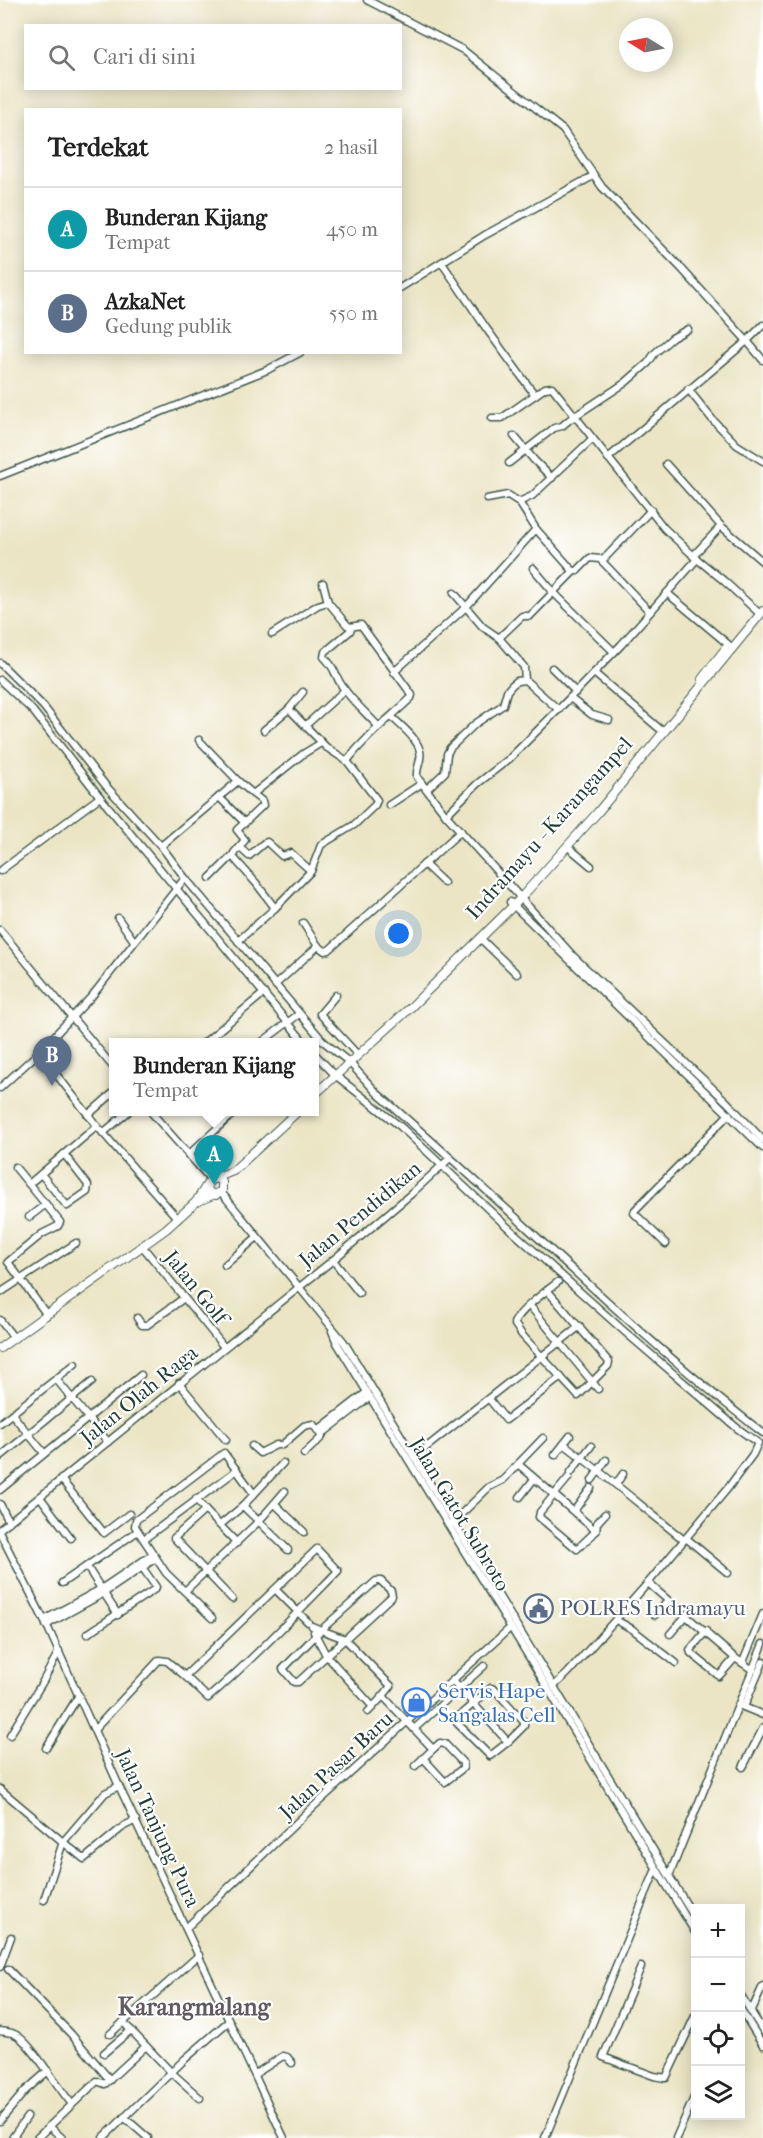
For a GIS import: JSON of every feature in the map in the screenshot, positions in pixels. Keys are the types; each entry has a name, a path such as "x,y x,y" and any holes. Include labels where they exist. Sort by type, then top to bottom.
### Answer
{"main road":[{"name":"Indramayu - Karangampel","path":"347,1063 480,939 516,900 663,730 761,612 763,603"},
{"name":"Indramayu - Karangampel","path":"721,658 729,645 761,612"},
{"path":"516,900 598,812 663,730"},
{"name":"Indramayu - Karangampel","path":"319,1091 516,900"},
{"path":"196,1202 220,1192 233,1171 293,1116"},
{"path":"0,1348 143,1247 196,1202 212,1180 233,1171"},
{"path":"212,1180 209,1191 220,1192"},
{"path":"212,1180 222,1182 220,1192"}],"street":[{"path":"368,0 463,50 563,130 593,176 763,360"},
{"path":"402,287 484,235 593,176"},
{"path":"442,263 486,328 536,395"},
{"path":"608,458 763,325"},
{"path":"509,463 554,428 564,426 575,416 625,383 648,363 655,353 688,329"},
{"path":"0,476 267,370 297,354"},
{"path":"492,418 502,418 548,387 552,387 664,528 695,558 761,612"},
{"path":"688,389 731,439 763,461"},
{"path":"514,436 552,478"},
{"path":"519,502 532,496 592,439"},
{"path":"666,464 722,526 763,562"},
{"path":"487,499 507,495 519,502 536,529 574,571"},
{"path":"602,561 651,510"},
{"path":"446,815 477,784 509,759 559,710 667,593 722,526"},
{"path":"394,672 466,607 536,529"},
{"path":"499,638 522,616 532,615 574,571 577,572 590,558 598,558 602,561 650,612"},
{"path":"533,568 554,593 614,652"},
{"path":"322,583 328,602 347,625 351,627 361,625 412,696 392,717 378,726 347,761"},
{"path":"454,593 483,627 499,638 524,667 525,680 559,710"},
{"path":"667,593 729,645"},
{"path":"272,634 318,605 328,602"},
{"path":"351,627 350,631 323,655 334,667 345,690 378,726"},
{"path":"0,663 44,706 106,786 160,846 184,879 323,1041 446,1162 716,1410 761,1445 648,1583 554,1686"},
{"path":"552,668 576,692"},
{"path":"594,673 663,730"},
{"path":"0,680 33,711 100,797 301,1038"},
{"path":"389,805 424,787 445,772 450,748 475,724 503,705 507,691 512,685 517,681 525,680"},
{"path":"306,725 345,690"},
{"path":"264,730 289,709 303,692"},
{"path":"570,698 592,715 609,720"},
{"path":"238,941 311,871 321,845 354,825 377,803 375,796 347,761 331,752 289,709"},
{"path":"392,717 420,748 421,759 416,774 424,787 516,900 715,1096 734,1109 763,1140"},
{"path":"199,740 238,781 262,801 263,806 237,831 245,840 210,878"},
{"path":"253,794 321,742"},
{"path":"160,846 238,781"},
{"path":"0,871 100,797"},
{"path":"219,797 244,823"},
{"path":"303,923 318,946 325,951 329,950 461,831"},
{"path":"239,847 249,856 267,841 282,856 291,853 311,871"},
{"path":"567,846 591,866"},
{"path":"232,856 275,908"},
{"path":"424,864 444,883"},
{"path":"0,1088 72,1018 125,956 134,941 184,879"},
{"path":"516,900 715,1096 728,1114 763,1148"},
{"path":"118,918 134,941"},
{"path":"0,930 109,1061"},
{"path":"0,943 7,938"},
{"path":"480,939 517,974"},
{"path":"275,985 318,946"},
{"path":"210,1038 264,993"},
{"path":"336,995 320,1014 356,1053"},
{"path":"267,1038 298,1014"},
{"path":"36,1055 56,1074 97,1126 178,1219"},
{"path":"319,1057 336,1075 446,1162 594,1297 763,1432"},
{"path":"88,1115 109,1097"},
{"path":"666,1244 640,1220 634,1213 635,1210 734,1109"},
{"path":"103,1133 123,1116"},
{"path":"154,1116 212,1180"},
{"path":"188,1155 231,1116"},
{"path":"29,1184 97,1126"},
{"path":"41,1174 68,1206 87,1192 88,1185 64,1154"},
{"name":"Jalan Pendidikan","path":"298,1287 333,1260 446,1162"},
{"path":"15,1167 57,1217 59,1224 42,1234 9,1260 9,1264 47,1315"},
{"name":"Jalan Gatot Subroto","path":"220,1192 344,1342 414,1457 510,1628 691,1926"},
{"path":"29,1217 46,1204"},
{"path":"225,1265 257,1237"},
{"path":"0,1293 76,1243"},
{"name":"Jalan Golf","path":"143,1247 224,1347"},
{"path":"333,1260 359,1293"},
{"path":"547,1290 609,1362 593,1382 577,1395 522,1335 514,1323 517,1317 547,1290 558,1282"},
{"name":"Jalan Olah Raga","path":"0,1531 9,1521 298,1287"},
{"path":"137,1318 142,1324 147,1325 184,1298"},
{"path":"530,1306 598,1389"},
{"path":"0,1320 14,1338"},
{"name":"Jalan Gatot Subroto","path":"330,1325 337,1343 368,1395 554,1686 691,1912"},
{"path":"414,1457 580,1326"},
{"path":"0,1423 75,1364"},
{"path":"0,1490 141,1375"},
{"path":"489,1399 506,1420 561,1377"},
{"path":"56,1379 108,1442"},
{"path":"0,1457 92,1382"},
{"path":"179,1383 226,1440"},
{"path":"320,1432 368,1395"},
{"path":"12,1414 44,1453"},
{"path":"252,1446 260,1453 276,1445 282,1445 308,1424 313,1424 322,1438 304,1454"},
{"path":"555,1455 570,1436"},
{"path":"451,1524 489,1487 503,1480 543,1438"},
{"path":"564,1444 728,1573"},
{"path":"591,1446 539,1517 575,1548 578,1548 596,1531 597,1523 605,1514"},
{"path":"212,1618 166,1573 135,1526 136,1520 224,1453 254,1494"},
{"path":"592,1480 606,1460"},
{"path":"220,1525 243,1506 283,1463"},
{"path":"518,1464 596,1531"},
{"path":"144,1539 237,1470"},
{"path":"616,1484 623,1474"},
{"path":"62,1479 104,1533 129,1514"},
{"path":"520,1497 534,1479"},
{"path":"574,1511 591,1488"},
{"path":"184,1591 237,1543 285,1491"},
{"path":"40,1497 71,1538"},
{"path":"196,1499 237,1543"},
{"path":"0,1504 9,1521"},
{"path":"275,1504 304,1532"},
{"path":"243,1506 288,1550"},
{"path":"205,1510 174,1538 232,1599"},
{"name":"Jalan Tanjung Pura","path":"0,1531 59,1651 119,1786 284,2138"},
{"path":"62,1583 138,1531"},
{"path":"188,1553 195,1548"},
{"path":"94,1730 159,1660 167,1661 208,1698 238,1672 338,1571 317,1549 185,1676"},
{"path":"45,1622 103,1591 142,1567 155,1556"},
{"path":"103,1591 155,1556"},
{"path":"87,1567 118,1615"},
{"path":"87,1634 155,1589 156,1587 142,1567"},
{"path":"379,1580 391,1591 392,1596 296,1683 282,1670 319,1633 372,1584 379,1580"},
{"path":"648,1583 735,1658 752,1669"},
{"path":"275,1589 308,1622"},
{"path":"655,1615 668,1601"},
{"path":"743,1663 763,1614"},
{"path":"670,1634 686,1616"},
{"path":"616,1620 628,1626 676,1663"},
{"name":"Jalan Pasar Baru","path":"186,1928 510,1628"},
{"path":"706,1631 690,1650 691,1653 719,1676 735,1658"},
{"path":"319,1633 345,1639 391,1686 370,1709 326,1655 319,1633"},
{"path":"741,1706 752,1669 763,1644"},
{"path":"10,1736 59,1651"},
{"path":"668,1875 741,1706 763,1662"},
{"path":"414,1729 484,1666"},
{"path":"453,1681 508,1742"},
{"path":"491,1688 525,1724 508,1742 490,1756 457,1723 457,1718 473,1704 491,1688"},
{"path":"46,1749 79,1695"},
{"path":"383,1696 433,1749"},
{"path":"741,1706 763,1715"},
{"path":"744,1767 763,1728"},
{"path":"415,1766 423,1758 440,1743 445,1744 463,1763 463,1768 445,1782 423,1758"},
{"path":"44,1900 63,1842 105,1793 119,1786"},
{"path":"0,1789 84,1859 124,1826 136,1820"},
{"path":"545,2138 657,1871"},
{"path":"0,1967 11,1937"},
{"path":"110,2034 199,1955"},
{"path":"641,1967 603,2057 654,2076 666,2078 691,2025"},
{"path":"8,1969 71,2034 110,2080"},
{"path":"751,2012 763,1986"},
{"path":"745,2001 763,2030 761,2040"},
{"path":"744,2012 761,2040"},
{"path":"103,2138 171,2072 229,2021"},
{"path":"123,2022 171,2072 200,2098"},
{"path":"104,2053 131,2030"},
{"path":"0,2031 20,2037 72,2104"},
{"path":"37,2138 97,2081 104,2085 146,2046"},
{"path":"255,2074 283,2055 286,2055 292,2063"},
{"path":"0,2121 25,2091 48,2071"},
{"path":"676,2138 691,2104"},
{"path":"12,2138 27,2117"},
{"path":"124,2117 148,2138"},
{"path":"49,2126 60,2137"}],"place":[{"name":"AzkaNet","path":"52,1086"},
{"name":"Bunderan Kijang","path":"214,1185"},
{"name":"POLRES Indramayu","path":"539,1608"},
{"name":"Servis Hape Sangalas Cell","path":"417,1703"}],"district":[{"name":"Karangmalang","path":"194,2007"}]}
